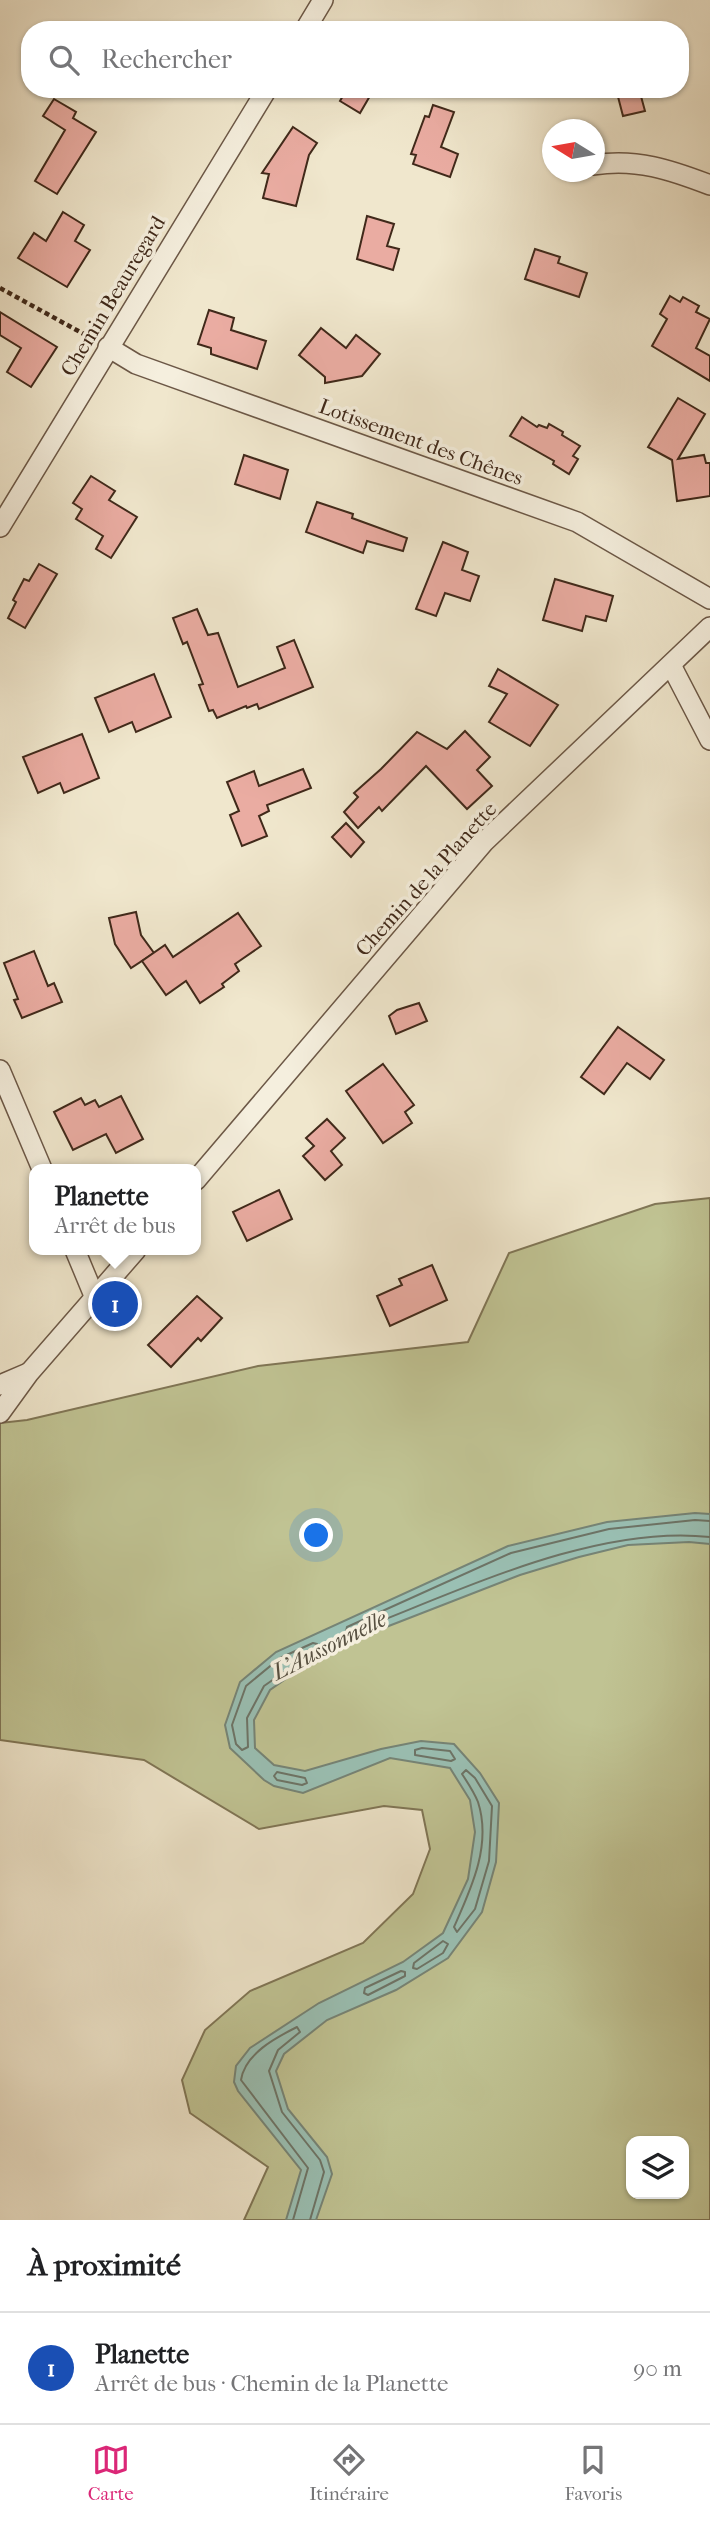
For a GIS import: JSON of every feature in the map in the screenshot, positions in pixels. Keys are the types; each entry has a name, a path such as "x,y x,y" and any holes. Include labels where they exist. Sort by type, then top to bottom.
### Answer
{"street":[{"path":"310,21 323,0"},
{"name":"Chemin Beauregard","path":"0,527 261,98"},
{"path":"605,163 617,161 655,166 710,185"},
{"name":"Lotissement des Chênes","path":"108,347 136,364 577,522 710,598"},
{"name":"Chemin de la Planette","path":"201,1173 484,842 710,627"},
{"path":"671,665 710,740"},
{"path":"0,1070 39,1164"},
{"path":"77,1255 95,1298"},
{"path":"0,1413 29,1373 132,1255"},
{"path":"0,1385 29,1373"}],"path":[{"path":"0,288 108,347"}],"green space":[{"path":"710,1198 710,2220 244,2220 268,2167 190,2113 182,2080 205,2030 250,1991 363,1943 413,1894 430,1849 422,1810 384,1806 259,1829 144,1760 0,1740 0,1423 27,1420 258,1366 468,1342 509,1253 655,1204"}],"water":[{"name":"L'Aussonnelle","path":"695,1513 710,1514 710,1544 689,1542 628,1545 520,1575 327,1650 270,1690 254,1720 255,1748 274,1765 305,1771 381,1749 421,1741 454,1744 480,1773 499,1803 496,1862 482,1912 448,1958 396,1990 327,2020 284,2054 276,2071 288,2109 327,2157 332,2174 316,2220 286,2220 301,2170 238,2091 234,2082 236,2066 250,2048 319,2003 403,1962 443,1933 468,1879 475,1832 470,1800 450,1768 390,1758 303,1793 274,1786 264,1780 230,1748 225,1725 240,1682 276,1652 508,1546 607,1522"}],"building":[{"path":"342,98 369,98 360,113 340,101"},
{"path":"618,98 641,98 645,111 623,116"},
{"path":"54,99 76,112 73,118 96,132 57,194 35,181 65,130 43,116"},
{"path":"433,105 454,112 441,147 458,154 450,177 413,164 416,155 411,154 425,116 429,117"},
{"path":"293,127 317,143 309,155 296,206 263,198 269,174 262,173"},
{"path":"63,212 84,225 75,241 90,250 67,287 18,258 34,233 46,241"},
{"path":"367,216 394,224 387,246 399,249 393,270 357,259"},
{"path":"535,249 560,257 558,263 587,273 579,297 525,279"},
{"path":"670,296 680,302 683,297 699,306 696,312 710,319 696,348 710,356 710,381 652,346 667,319 660,314"},
{"path":"209,310 234,318 231,330 266,341 257,369 211,354 211,348 198,344"},
{"path":"0,312 57,347 31,387 7,372 21,348 0,335"},
{"path":"321,328 346,348 356,335 380,354 362,376 325,383 325,377 299,355"},
{"path":"678,398 705,414 678,459 704,455 706,463 710,463 710,496 677,501 672,460 648,447"},
{"path":"522,417 537,427 539,425 547,428 549,424 580,446 573,456 578,459 569,474 553,464 554,461 510,436"},
{"path":"244,455 288,470 280,499 235,484"},
{"path":"91,476 115,491 109,500 137,517 111,558 96,549 103,536 76,519 82,509 73,503"},
{"path":"317,502 353,514 352,518 407,538 403,551 367,541 363,553 306,532"},
{"path":"443,542 468,552 462,570 479,576 470,601 445,593 436,616 416,609"},
{"path":"39,564 57,574 25,628 8,618 16,602 13,600 24,579 29,581"},
{"path":"555,579 613,596 606,621 586,616 582,631 543,620"},
{"path":"197,609 208,635 218,633 238,687 285,668 277,647 294,640 313,687 259,709 257,704 247,708 246,706 217,718 213,710 209,711 199,685 203,684 187,642 183,644 173,618"},
{"path":"498,669 558,705 530,746 489,722 507,694 489,686"},
{"path":"154,674 171,717 136,732 132,722 109,732 95,698"},
{"path":"465,731 490,757 477,770 492,786 467,809 426,766 382,811 379,807 358,828 344,812 358,797 354,793 417,732 447,749"},
{"path":"82,734 99,778 64,793 60,783 38,793 23,757"},
{"path":"303,769 311,788 267,805 269,811 259,816 267,836 242,846 230,815 239,811 227,782 254,771 259,786"},
{"path":"346,823 364,842 351,857 332,837"},
{"path":"136,912 141,935 154,953 131,968 115,944 109,918"},
{"path":"238,913 261,946 235,964 239,971 222,984 224,987 200,1003 186,981 166,995 142,961 165,945 173,957"},
{"path":"34,951 48,986 54,983 62,1002 22,1018 14,1000 18,999 4,963"},
{"path":"419,1003 427,1021 396,1034 389,1016 397,1010"},
{"path":"618,1027 664,1060 650,1079 627,1063 604,1094 581,1077"},
{"path":"383,1064 414,1105 405,1112 412,1123 383,1143 346,1091"},
{"path":"121,1096 143,1139 116,1153 106,1134 73,1150 54,1112 81,1098 85,1105 95,1100 99,1107"},
{"path":"327,1119 345,1138 331,1151 342,1165 325,1180 303,1156 314,1146 306,1138"},
{"path":"279,1190 292,1219 247,1241 233,1212"},
{"path":"432,1265 447,1300 390,1326 377,1296 402,1285 399,1279"},
{"path":"197,1296 222,1318 201,1341 198,1338 171,1367 148,1345"}],"place":[{"name":"Planette","path":"115,1304"}]}
